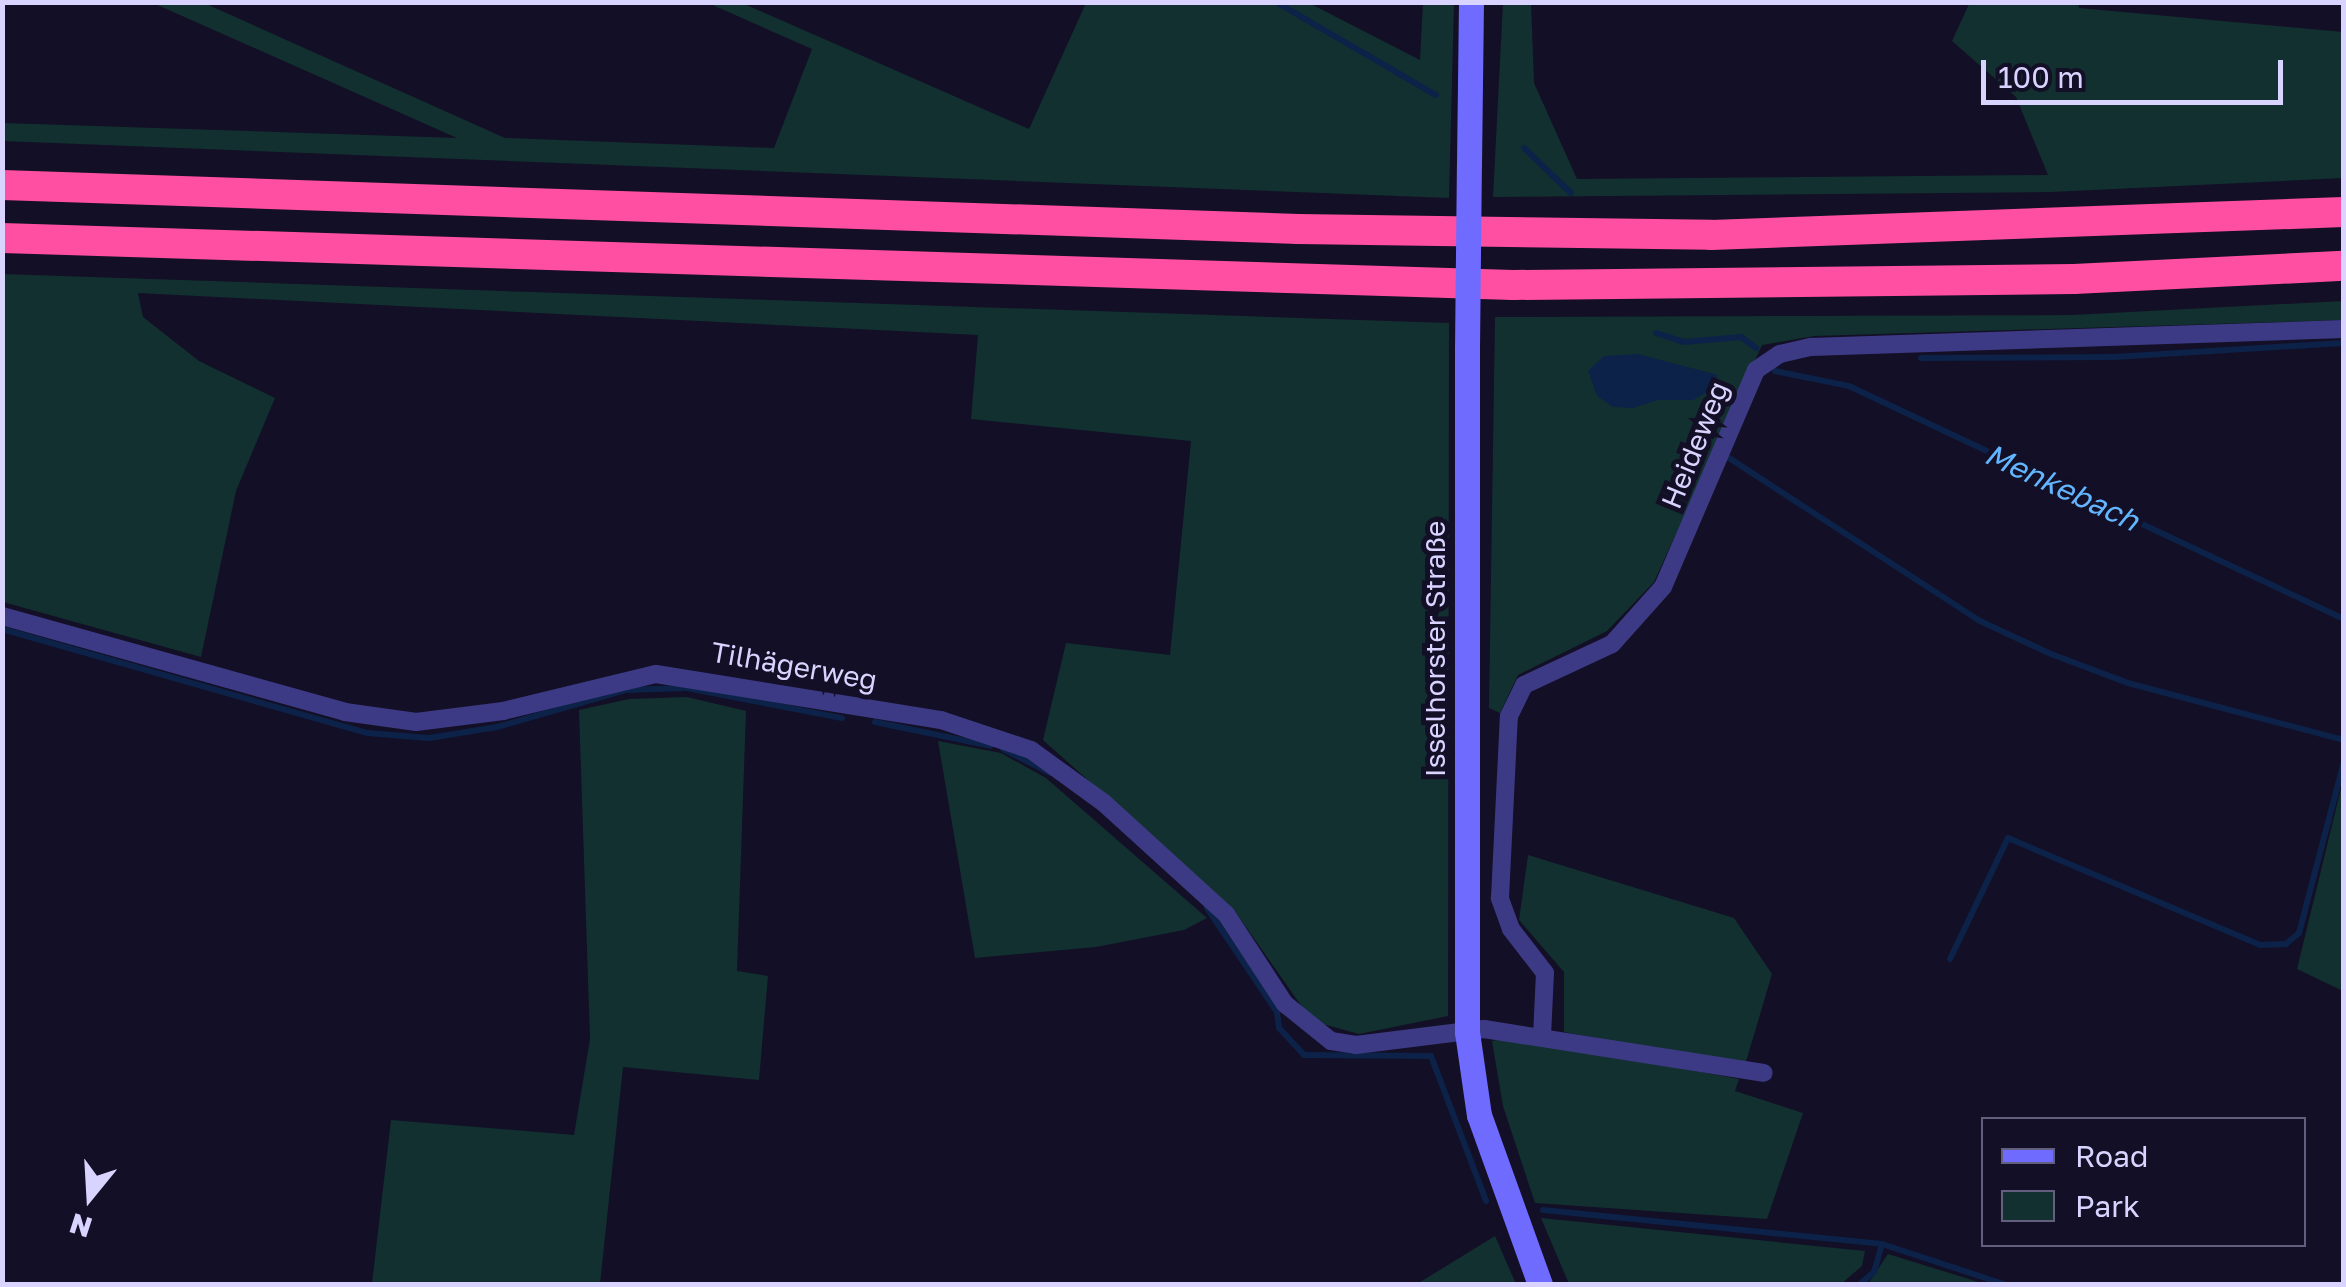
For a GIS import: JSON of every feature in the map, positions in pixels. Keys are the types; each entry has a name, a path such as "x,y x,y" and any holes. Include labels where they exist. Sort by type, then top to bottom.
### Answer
{"highway":[{"path":"2,185 1298,229 1711,234 2344,212"},
{"path":"2,238 1513,285 2074,279 2344,266"}],"street":[{"name":"Isselhorster Straße","path":"1471,2 1466,348 1467,1032 1479,1114 1540,1284"},
{"name":"Heideweg","path":"1542,1036 1545,973 1511,930 1500,898 1510,716 1524,685 1612,644 1663,587 1756,370 1780,354 1811,346 2344,329"},
{"name":"Tilhägerweg","path":"2,616 345,712 416,722 502,712 656,674 941,720 1031,750 1118,814 1226,914 1286,1004 1331,1041 1356,1045 1467,1032"},
{"path":"1467,1032 1542,1036 1764,1073"}],"green space":[{"path":"1970,2 2078,3 2079,8 2343,32 2343,178 2051,192 1493,197 1503,3 1531,3 1534,83 1577,179 2048,175 2016,97 1952,41"},
{"path":"153,3 204,3 505,138 774,148 812,49 708,3 742,3 1029,129 1086,3 1309,3 1420,60 1423,3 1454,3 1449,198 3,141 3,123 457,138"},
{"path":"2,274 1449,323 1448,1016 1359,1034 1312,1021 1234,910 1043,740 1066,643 1170,655 1191,441 971,419 978,335 138,293 143,317 199,361 275,398 236,491 201,657 3,602"},
{"path":"2343,301 2343,320 1814,336 1762,345 1654,582 1607,631 1518,675 1500,713 1489,708 1495,317 2072,315"},
{"path":"687,697 746,711 737,971 768,976 759,1080 623,1067 600,1284 372,1283 391,1120 574,1135 590,1039 579,710 629,699"},
{"path":"938,741 1001,753 1046,778 1207,918 1184,930 1096,947 975,958"},
{"path":"2343,780 2343,991 2297,969"},
{"path":"1528,855 1734,918 1772,974 1745,1065 1564,1032 1564,972 1519,920"},
{"path":"1512,1037 1739,1079 1735,1091 1803,1113 1767,1219 1535,1203 1503,1106 1492,1041"},
{"path":"1541,1218 1865,1251 1862,1266 1841,1284 1569,1284"},
{"path":"1495,1236 1516,1284 1417,1284"},
{"path":"1888,1254 1985,1284 1868,1284"}],"water":[{"path":"1638,354 1718,375 1713,389 1693,400 1658,400 1633,408 1613,407 1597,396 1588,371 1604,356"}],"waterway":[{"name":"Menkebach","path":"1276,2 1436,95"},
{"name":"Menkebach","path":"1524,148 1571,193"},
{"name":"Menkebach","path":"1656,333 1684,342 1741,337 1756,348"},
{"path":"1921,358 2114,357 2344,343"},
{"name":"Menkebach","path":"1775,371 1849,386 2344,619"},
{"path":"1729,458 1978,620 2051,654 2128,683 2344,740"},
{"path":"2,629 368,733 429,738 497,727 626,690 687,688 842,718"},
{"path":"875,722 991,746"},
{"path":"1003,749 1050,773"},
{"path":"1950,959 2008,838 2260,945 2286,944 2299,933 2344,762"},
{"path":"1207,908 1277,1012 1279,1028 1304,1055 1431,1056 1486,1201"},
{"path":"1543,1210 1882,1244 2004,1284"},
{"path":"1860,1284 1874,1272 1882,1244"}]}
